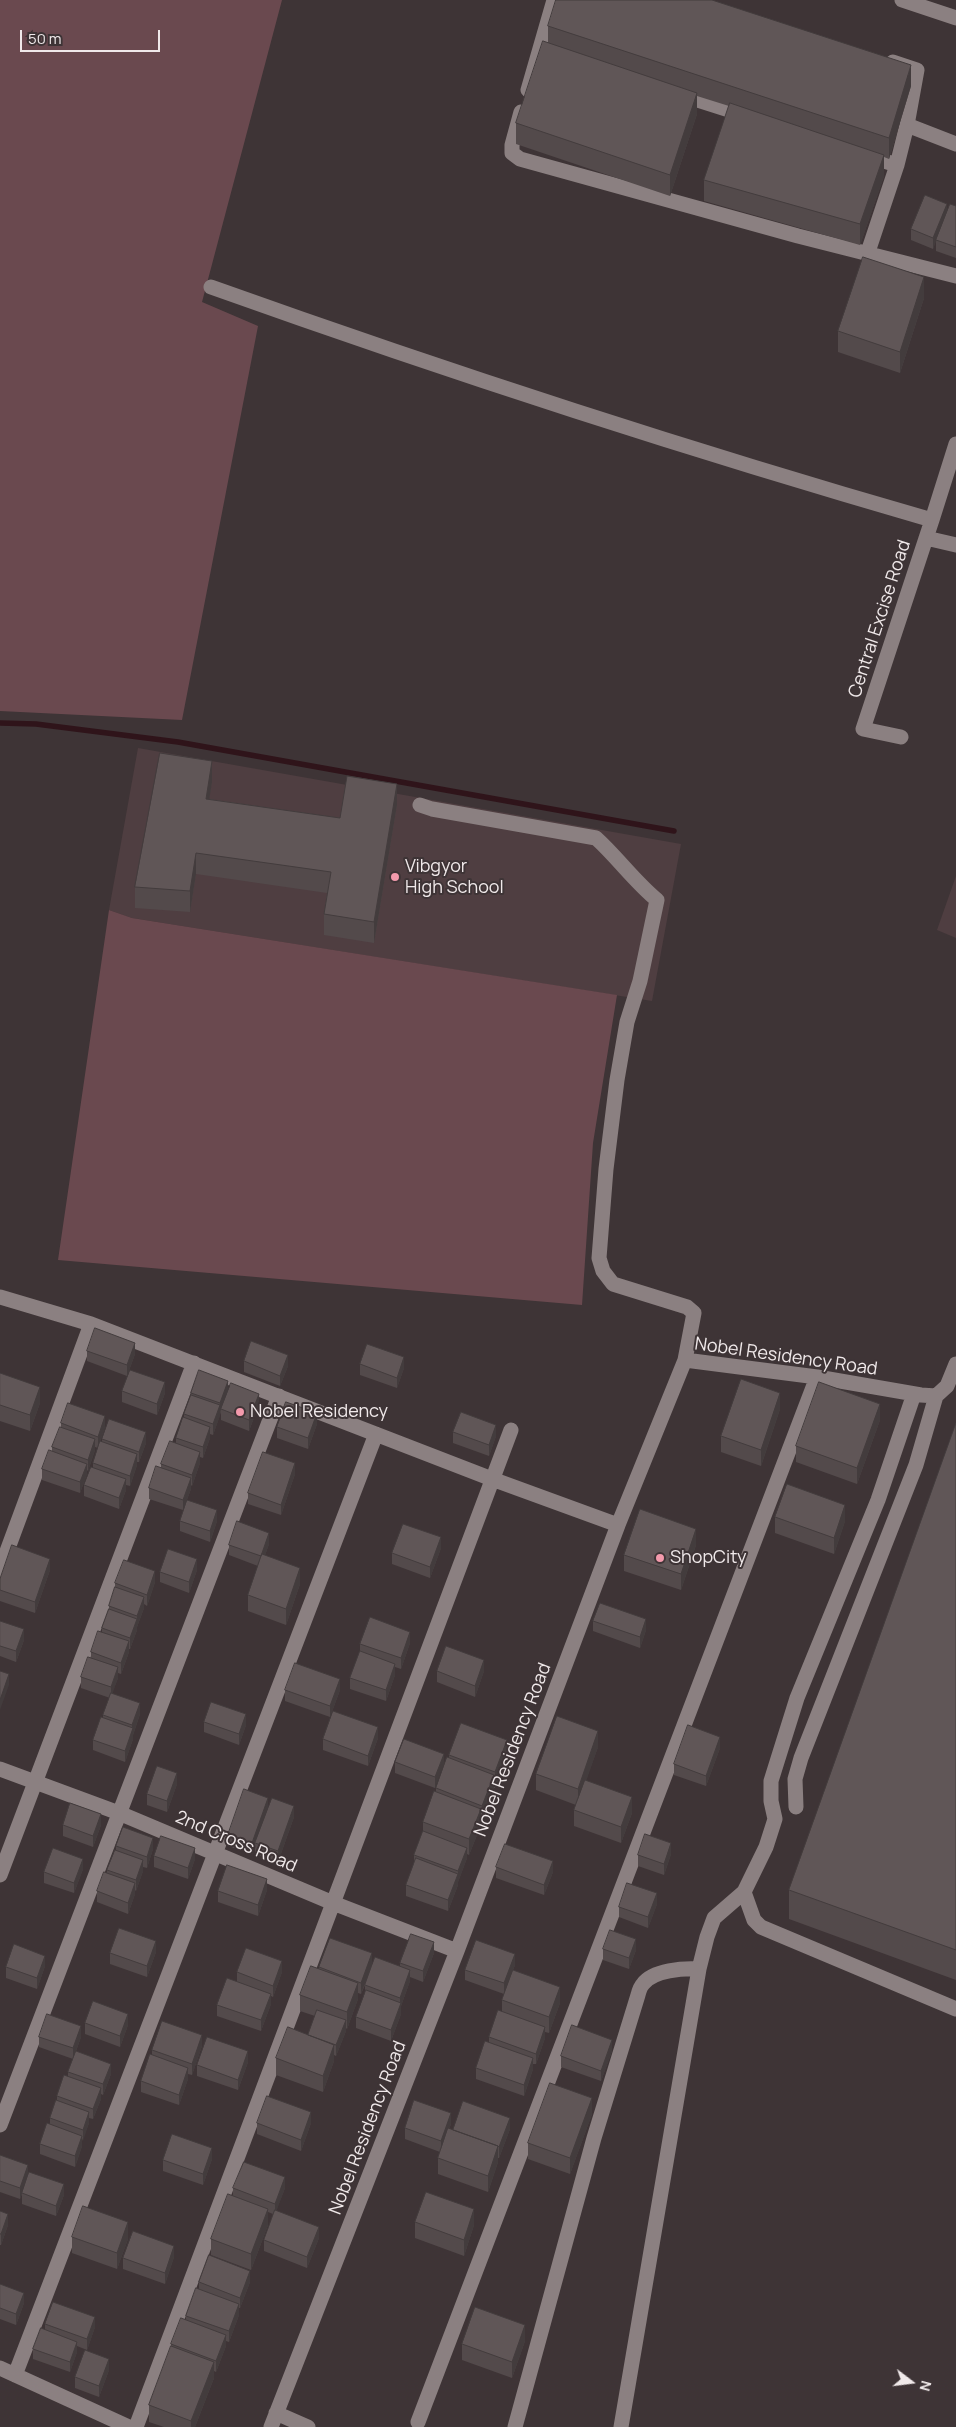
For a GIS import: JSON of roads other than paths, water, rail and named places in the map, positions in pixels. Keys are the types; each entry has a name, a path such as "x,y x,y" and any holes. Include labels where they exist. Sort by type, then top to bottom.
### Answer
{"street":[{"path":"554,0 512,145 512,154 520,159 798,236 868,252 956,276"},
{"path":"902,0 956,18"},
{"path":"540,48 559,55"},
{"path":"868,252 897,165 907,125 917,70 880,58"},
{"path":"662,88 766,122"},
{"path":"907,125 956,144"},
{"path":"850,150 897,165"},
{"path":"211,287 355,338 779,476 932,520"},
{"name":"Central Excise Road","path":"900,737 863,729 956,444"},
{"path":"926,538 956,545"},
{"path":"420,805 432,809 596,838 613,854 635,881 657,900 640,981 627,1022 605,1186 599,1258 604,1271 613,1284 687,1307 694,1313 685,1360"},
{"path":"0,1297 92,1324 492,1479 618,1525"},
{"path":"0,1570 92,1324"},
{"name":"Nobel Residency Road","path":"273,2420 457,1951 618,1525 685,1360 817,1377 936,1396"},
{"path":"0,1875 194,1363"},
{"path":"796,1807 795,1779 801,1758 916,1465 936,1396 947,1386 956,1364"},
{"path":"418,2422 817,1377"},
{"path":"621,2427 699,1969 707,1937 714,1918 744,1892 766,1847 776,1819 771,1801 771,1781 797,1698 878,1500 914,1394"},
{"path":"0,2125 279,1396"},
{"path":"136,2427 511,1430"},
{"path":"15,2374 213,1854 376,1434"},
{"name":"2nd Cross Road","path":"0,1769 119,1813 333,1903 457,1951"},
{"path":"744,1892 754,1920 761,1927 956,2009"},
{"path":"515,2427 592,2148 638,1995 643,1983 657,1975 682,1968 699,1969"},
{"path":"0,2368 129,2427"},
{"path":"273,2420 308,2427"}],"waterway":[{"path":"0,723 36,724 178,742 674,831"}],"place":[{"name":"Vibgyor High School","path":"395,877"},
{"name":"Nobel Residency","path":"240,1412"},
{"name":"ShopCity","path":"660,1558"}]}
